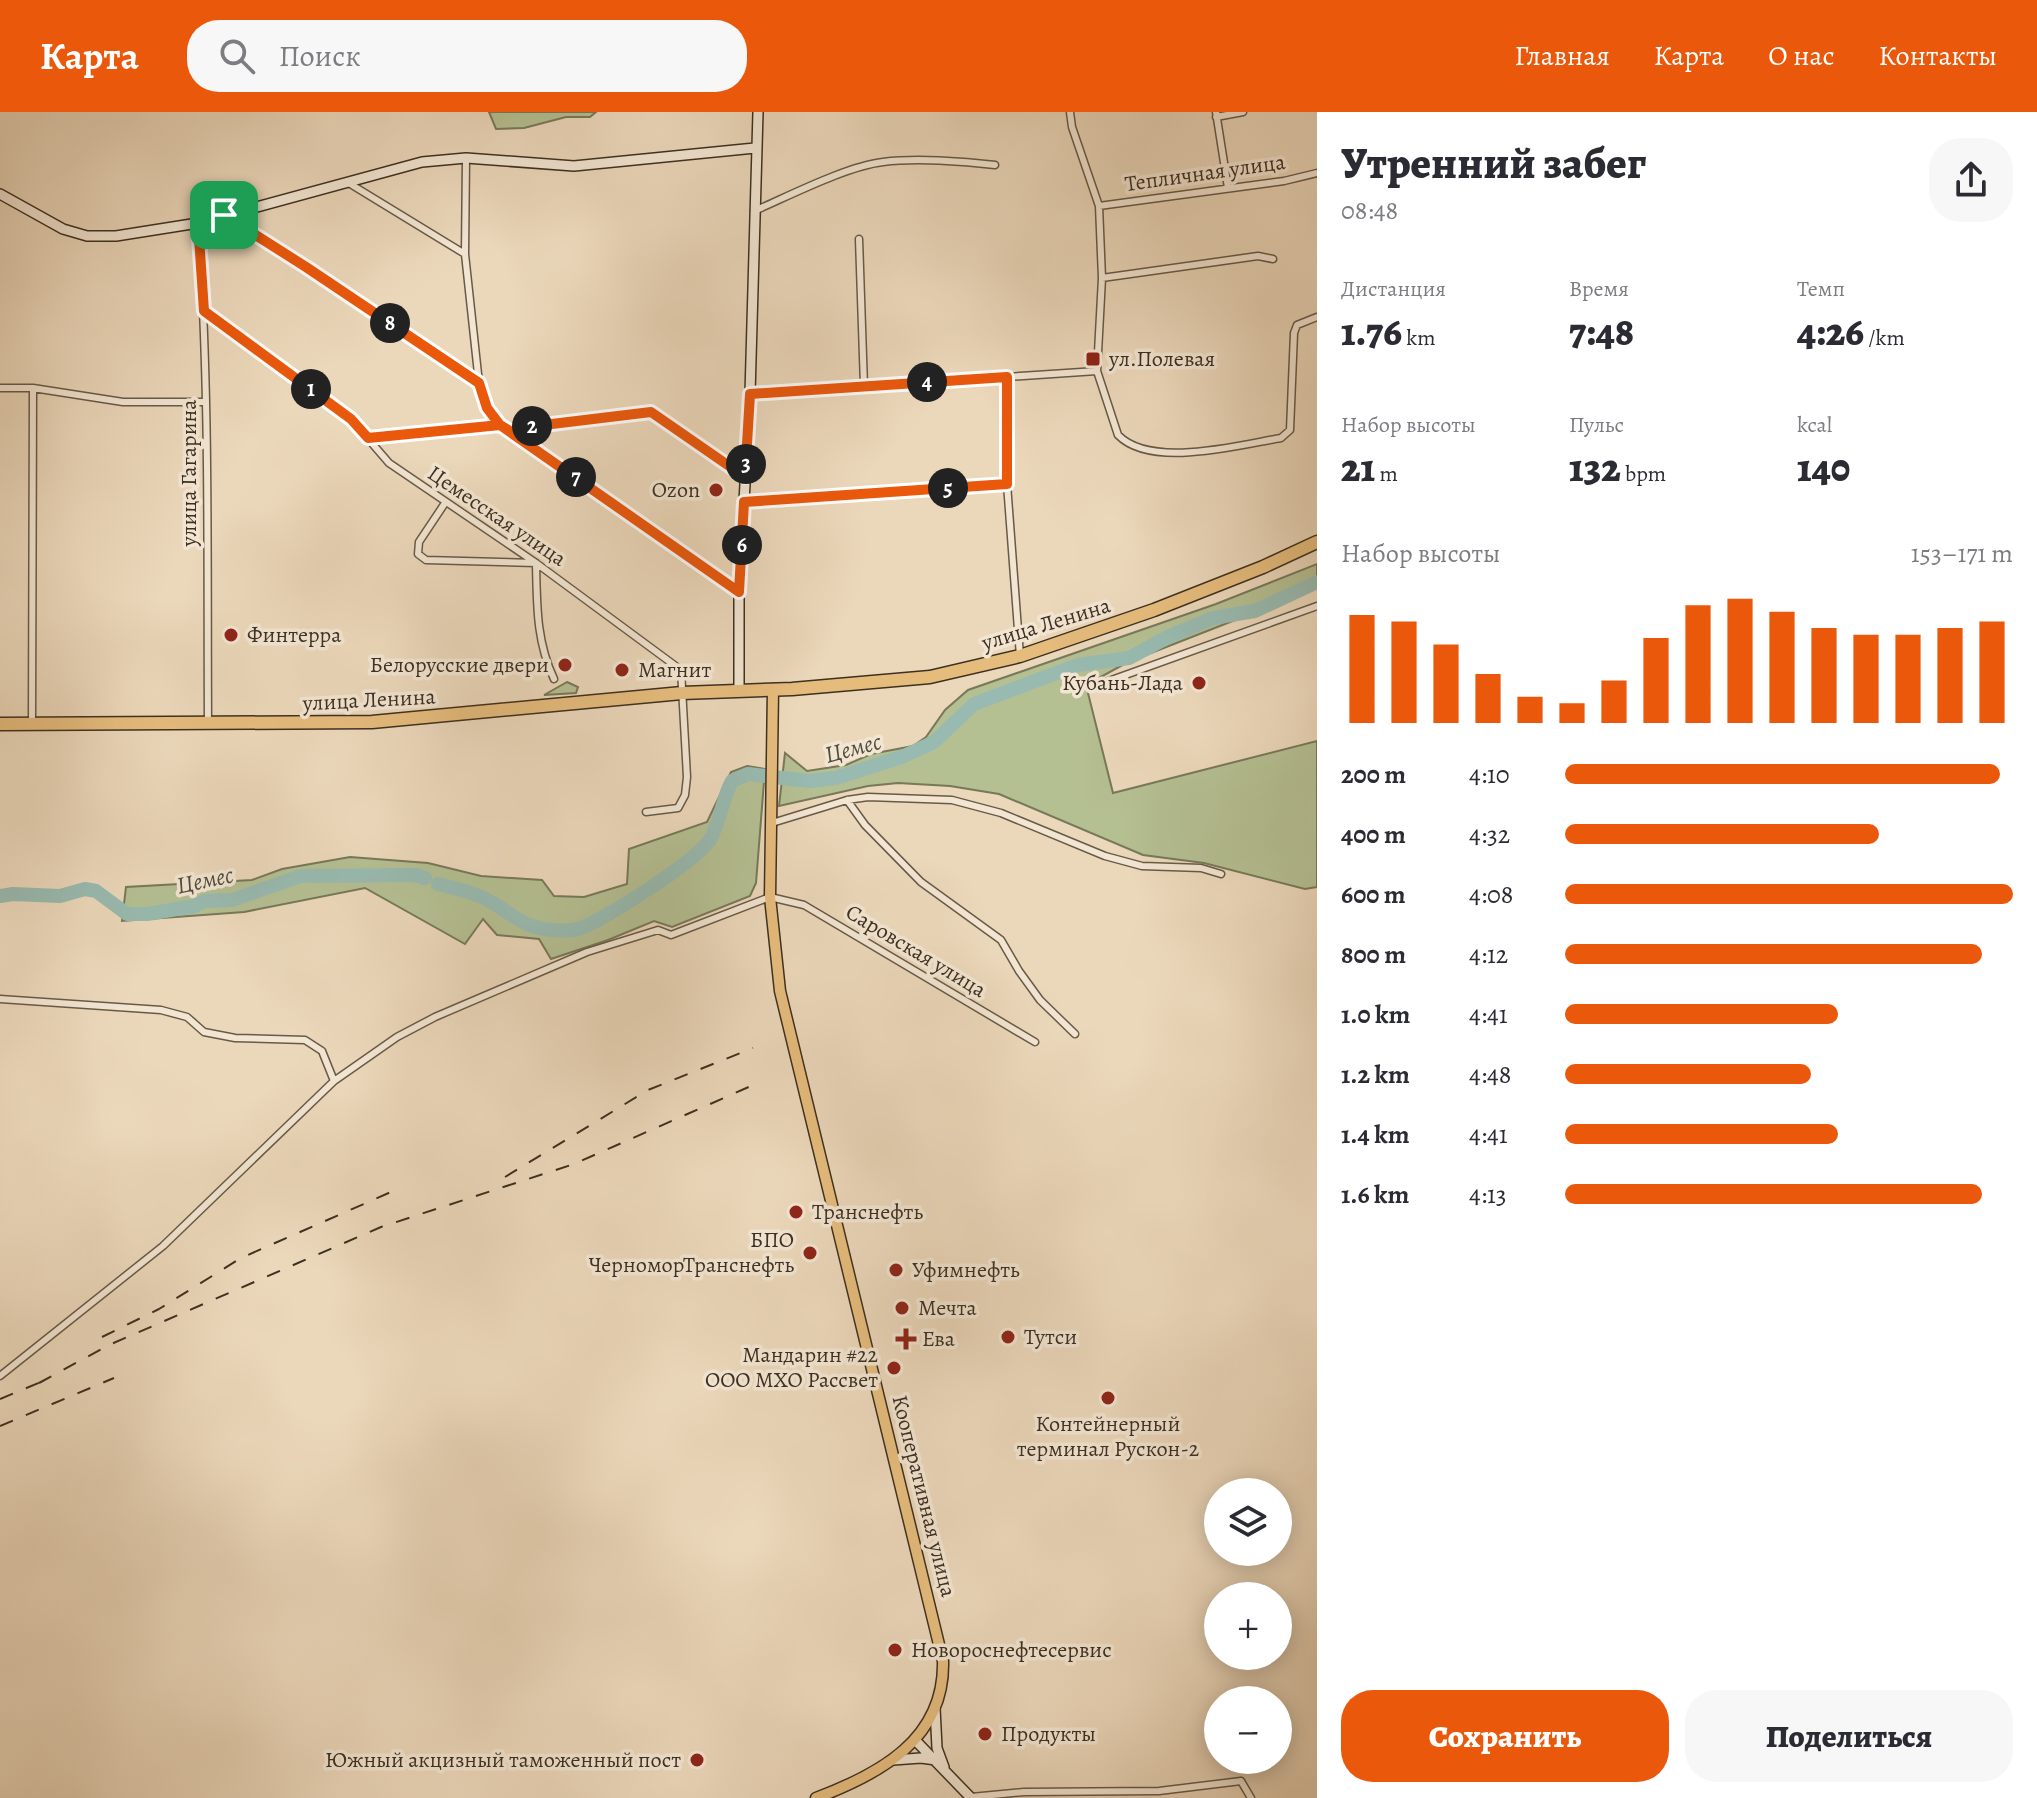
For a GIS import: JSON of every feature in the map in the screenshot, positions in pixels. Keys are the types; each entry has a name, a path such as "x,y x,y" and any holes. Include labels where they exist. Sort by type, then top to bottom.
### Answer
{"highway":[{"name":"улица Ленина","path":"0,724 372,722 682,693 930,677 1020,656 1154,610 1317,542"}],"main road":[{"name":"Кооперативная улица","path":"773,689 774,957 941,1651 943,1675 935,1708 915,1740 893,1760 866,1776 816,1798"}],"street":[{"path":"739,691 739,592 750,394 758,112"},
{"path":"1070,112 1072,127 1099,206 1102,278 1097,371 1118,435 1126,443 1145,451 1200,452 1281,438 1290,430 1294,333 1297,325 1317,317"},
{"path":"1228,188 1216,115 1243,112"},
{"path":"0,194 63,229 87,236 116,236 198,223 422,162 466,158 574,166 755,148"},
{"path":"466,158 465,254 479,383 487,408 500,425 739,592"},
{"path":"754,211 860,167 883,162 995,165"},
{"name":"Тепличная улица","path":"1099,206 1317,173"},
{"path":"347,182 465,254"},
{"path":"224,215 479,383"},
{"name":"улица Гагарина","path":"198,223 206,402 208,723"},
{"path":"859,239 864,386"},
{"path":"1102,278 1258,256 1273,259"},
{"name":"Цемесская улица","path":"204,311 351,419 389,463 536,563 681,670 682,693"},
{"path":"750,394 1097,371"},
{"path":"1007,377 1007,484 1020,656"},
{"path":"0,388 33,388 123,402 206,402"},
{"path":"32,724 33,388"},
{"path":"518,436 527,427 651,412 745,477"},
{"path":"368,438 500,425"},
{"path":"744,502 1007,484"},
{"path":"445,503 419,542 418,554 426,560 536,563 538,633 543,658 554,679"},
{"path":"1092,687 1317,606"},
{"path":"646,812 678,808 685,795 687,777 682,693"},
{"path":"772,823 847,800 868,797 952,800 1001,813 1105,856 1142,866 1201,868 1221,874"},
{"path":"847,800 865,825 921,882 1001,940 1040,1000 1075,1034"},
{"path":"0,1376 163,1246 334,1081 397,1037 587,952 658,930 671,935 773,898"},
{"name":"Саровская улица","path":"773,898 804,905 1035,1042"},
{"path":"0,999 161,1010 187,1017 204,1032 235,1038 305,1040 322,1051 334,1081"},
{"path":"935,1708 937,1748 946,1770"},
{"path":"915,1740 971,1798 1024,1792 1072,1796 1160,1795 1241,1781 1251,1798"},
{"path":"893,1760 936,1760"}],"green space":[{"path":"489,112 596,112 590,117 566,117 524,128 496,129"},
{"path":"1317,564 1317,588 1128,662 1086,685 1113,793 1317,741 1317,887 1305,889 1204,863 1143,855 999,794 950,786 898,783 868,786 779,806 785,753 807,771 846,765 871,754 913,746 926,737 945,710 968,690 1216,604"},
{"path":"567,682 578,687 576,693 544,695"},
{"path":"747,766 765,769 756,883 750,896 672,927 654,921 551,959 539,939 497,935 483,919 465,944 365,888 244,912 122,921 126,887 252,880 282,869 350,857 428,863 481,876 542,880 554,896 584,897 627,884 629,849 707,822 731,772"}],"waterway":[{"name":"Цемес","path":"438,884 479,896 535,927 562,931 581,928 651,888 703,847 711,838 732,781 748,774 809,781 836,778 904,756 934,742 974,704 1078,665 1129,658 1213,618 1255,611 1317,582"},
{"name":"Цемес","path":"0,896 60,896 85,889 96,891 127,914 147,914 195,906 204,901 232,900 301,876 416,875 425,878"}],"railway":[{"path":"505,1177 648,1090 753,1048"},
{"path":"39,1383 109,1345 381,1227 574,1164 760,1082"},
{"path":"102,1337 159,1309 241,1258 391,1192"},
{"path":"0,1426 114,1378"},
{"path":"0,1399 48,1379"}],"place":[{"name":"ул.Полевая","path":"1093,359"},
{"name":"Ozon","path":"716,490"},
{"name":"Финтерра","path":"231,635"},
{"name":"Белорусские двери","path":"565,665"},
{"name":"Магнит","path":"622,670"},
{"name":"Кубань-Лада","path":"1199,683"},
{"name":"Транснефть","path":"796,1212"},
{"name":"БПО ЧерноморТранснефть","path":"810,1253"},
{"name":"Уфимнефть","path":"896,1270"},
{"name":"Мечта","path":"902,1308"},
{"name":"Тутси","path":"1008,1337"},
{"name":"Ева","path":"906,1339"},
{"name":"Мандарин #22 ООО МХО Рассвет","path":"894,1368"},
{"name":"Контейнерный терминал Рускон-2","path":"1108,1398"},
{"name":"Новороснефтесервис","path":"895,1650"},
{"name":"Продукты","path":"985,1734"},
{"name":"Южный акцизный таможенный пост","path":"697,1760"}],"route":[{"path":"224,215 198,223 204,311 351,419 368,438 500,425 518,436 527,427 651,412 745,477 750,394 1007,377 1007,484 744,502 739,592 500,425 487,408 479,383 224,215"}]}
